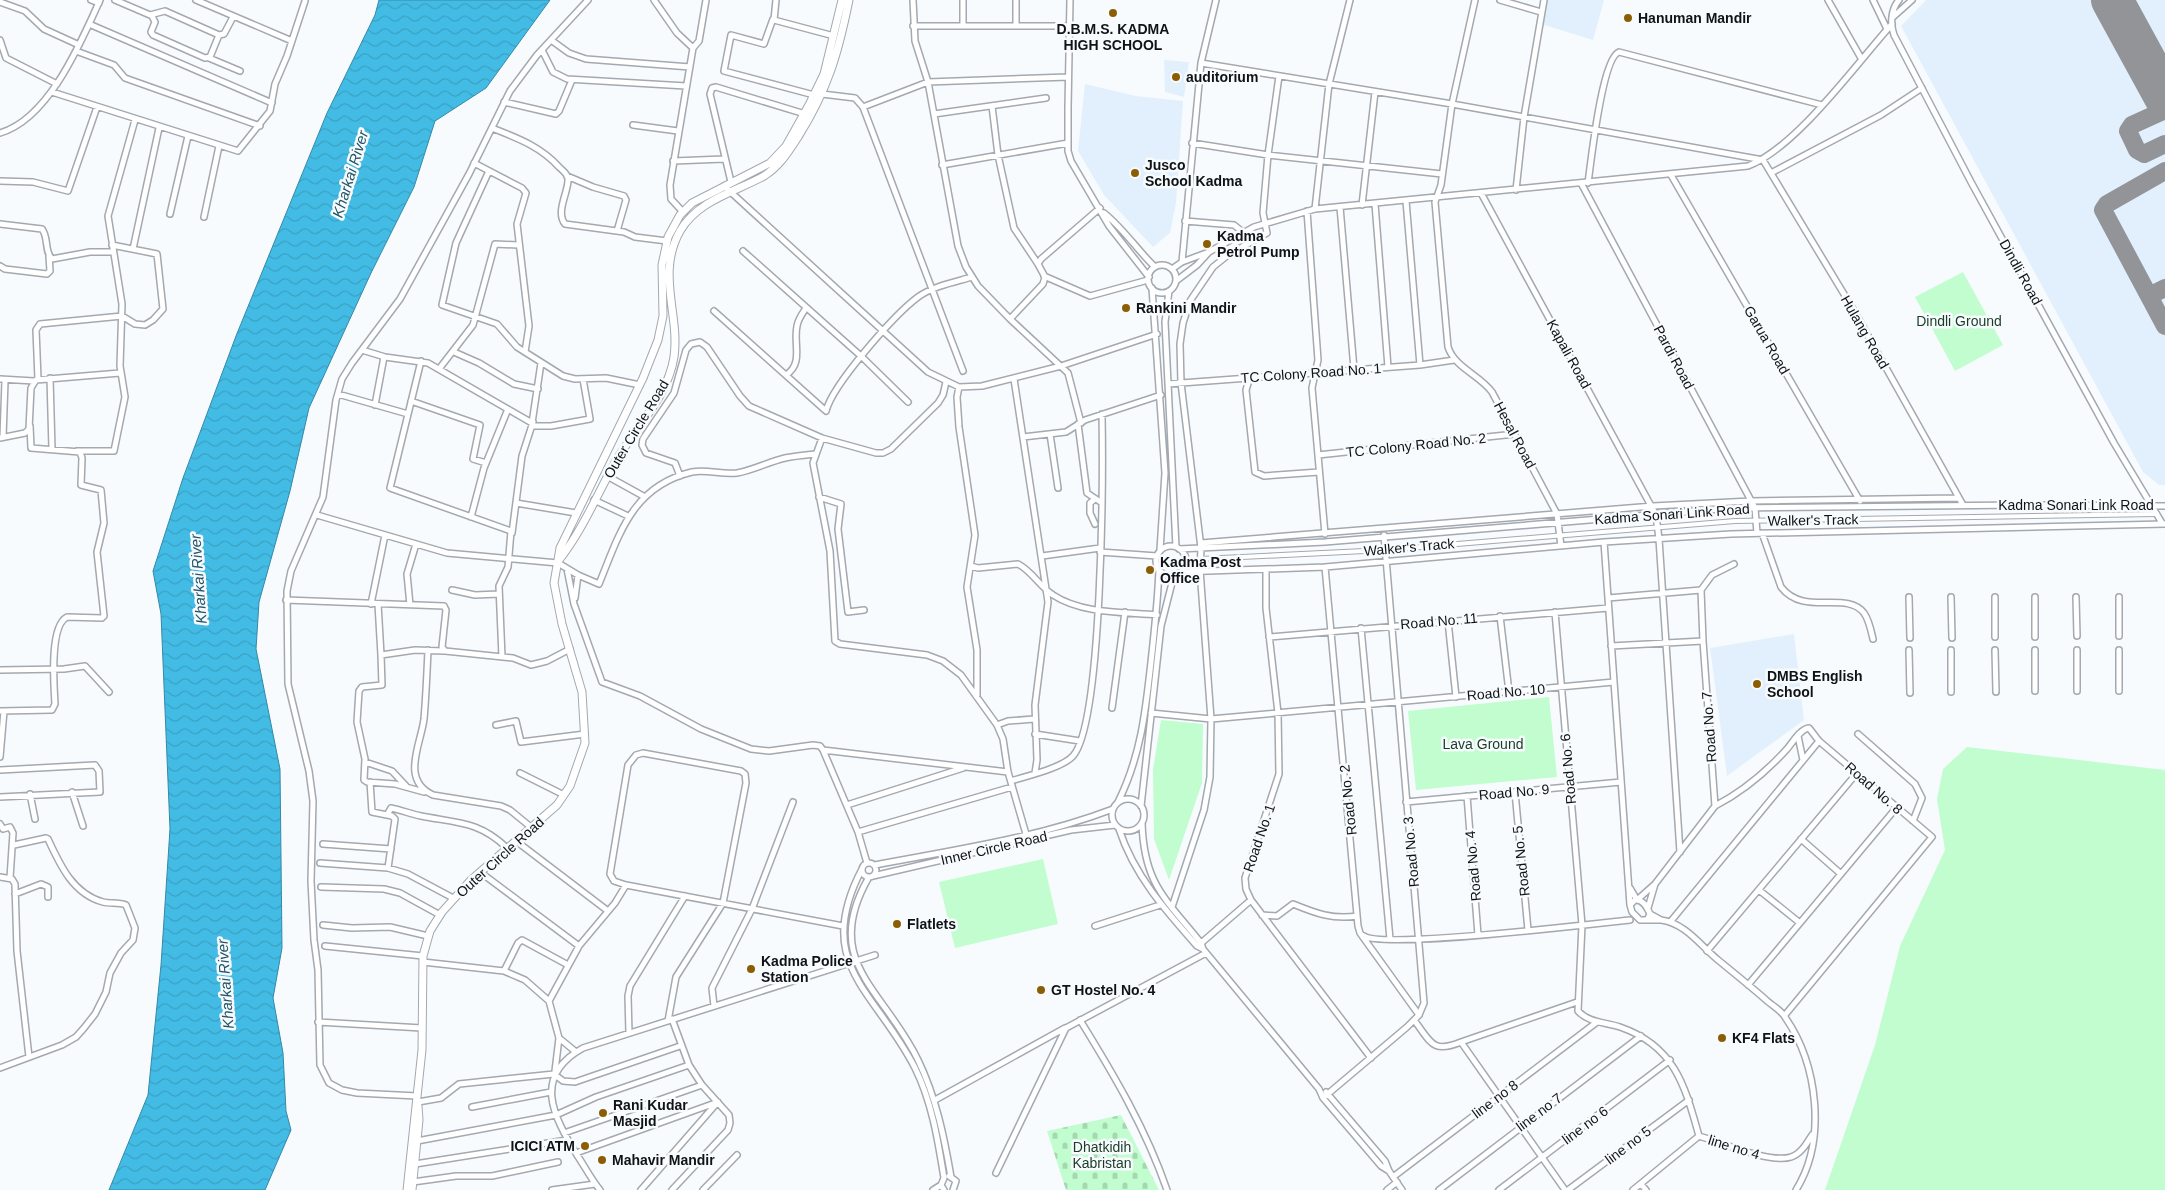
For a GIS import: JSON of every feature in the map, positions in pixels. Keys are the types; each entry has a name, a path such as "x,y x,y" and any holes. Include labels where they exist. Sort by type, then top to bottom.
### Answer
{"main road":[{"name":"Outer Circle Road","path":"559,562 607,476 660,394 669,376 675,345 668,285 674,246 688,220 698,210 726,189 731,182 770,163 786,146 818,95 829,60 842,0"},
{"name":"Outer Circle Road","path":"407,1190 418,1099 423,959 428,936 440,915 453,898 507,848 558,805 580,762 585,743 582,692 554,582 560,548 652,359 662,327 662,273 667,241 673,225 683,212 700,198 763,176 779,164 797,138 836,56 849,0"},
{"path":"412,1190 417,1141 418,1099"}],"street":[{"path":"0,133 17,125 52,92 76,51 99,1 92,0"},
{"path":"115,0 152,16 155,22 151,32 153,35 240,71"},
{"path":"196,0 292,41"},
{"path":"52,92 159,128 238,151 270,112 275,84 292,41 305,0"},
{"path":"588,0 518,78 400,299 342,379 338,394 326,482 316,515 291,571 286,600 288,684 313,794 312,917 318,970 320,1065 329,1083 342,1090 418,1099 441,1098 459,1084 554,1074 562,1081 575,1082 680,1046"},
{"path":"654,0 676,33 693,48"},
{"path":"683,212 674,204 669,192 693,48 699,41 706,0"},
{"path":"776,0 773,19 764,44 732,35 724,71 818,95 855,98 863,107 963,371"},
{"path":"913,0 913,26 918,54 928,82 958,246 978,286 1070,377 1079,424 1087,494 1102,503"},
{"path":"963,25 964,0"},
{"path":"1016,0 1016,26"},
{"path":"1070,0 1068,143 1071,161 1109,226 1148,278 1152,288 1161,395 1165,473 1160,550 1157,556 1159,569 1157,615 1139,748 1131,777 1113,809 1112,817 1128,854 1160,905 1202,948"},
{"path":"1182,262 1201,63 1216,0"},
{"path":"1315,209 1329,84 1350,0"},
{"path":"1454,360 1448,347 1436,197 1442,174 1452,104 1475,0"},
{"path":"1500,0 1541,12"},
{"path":"1516,190 1524,117 1544,0"},
{"path":"1828,0 1861,58"},
{"path":"1873,0 1887,29"},
{"name":"Dindli Road","path":"1899,0 1893,6 1892,24 1894,35 2114,443 2156,514 2164,523"},
{"path":"1893,17 1912,0"},
{"path":"0,2 24,11 44,29 79,45"},
{"path":"152,16 160,11 164,11 219,35 224,34 233,17"},
{"path":"773,19 775,22 834,36"},
{"path":"89,24 272,103"},
{"path":"1159,569 1163,573 1174,575 1180,572 1186,560 1178,548 1165,322 1170,291 1176,281 1210,252 1244,232 1265,223 1315,209 1748,166 1763,160 1807,122 1892,24"},
{"path":"913,26 1069,26"},
{"path":"209,58 219,35"},
{"path":"0,40 6,58 57,84"},
{"path":"551,40 569,53 586,59 690,67"},
{"path":"542,50 553,72 572,80 686,86"},
{"path":"76,51 114,65 125,78 260,126"},
{"path":"1588,183 1605,78 1612,58 1619,52 1822,106"},
{"path":"1201,63 1452,104 1763,160"},
{"path":"1172,907 1204,810 1210,777 1211,719 1200,570 1201,545 1182,383 1180,344 1183,323 1190,301 1214,267 1245,245 1266,235 1268,231 1263,213 1268,155 1279,76"},
{"path":"863,107 928,82 1068,77"},
{"path":"504,102 556,114 572,80"},
{"path":"731,182 724,160 710,94 714,87 805,114"},
{"path":"1770,173 1881,116 1922,88"},
{"path":"1362,205 1375,92"},
{"path":"934,114 1046,98"},
{"path":"992,106 998,155 1014,228 1044,276 1044,284 1010,319"},
{"path":"0,181 33,182 68,191 97,107"},
{"path":"112,245 157,254 163,306 157,316 145,325 135,324 122,316 40,324 36,330 36,380 31,388 31,448 108,452 116,448 125,397 120,373 122,316 112,245 108,216 135,120"},
{"path":"633,125 678,131"},
{"path":"133,249 159,128"},
{"path":"492,128 542,150 567,176 592,187 624,196 626,200 617,231"},
{"path":"170,214 188,136"},
{"path":"1192,142 1268,155 1442,174"},
{"path":"942,165 1068,143"},
{"path":"204,217 218,146"},
{"path":"673,161 724,160"},
{"name":"Hulang Road","path":"1763,160 1853,309 1963,506"},
{"path":"474,163 522,188 526,194 517,224 529,326 524,352"},
{"path":"489,171 456,243 442,303 445,308 497,324 510,341 563,376 583,379 606,378 640,385"},
{"name":"Garua Road","path":"1671,175 1862,506"},
{"path":"567,176 568,182 562,200 564,223 627,232 635,238 667,241"},
{"name":"Pardi Road","path":"1581,183 1755,508 1760,533 1781,587 1793,599 1852,604 1864,613 1873,638"},
{"path":"726,189 928,372 959,387 969,388 1014,379 1061,366 1157,334"},
{"name":"Kapali Road","path":"1480,193 1653,506 1656,515 1680,852"},
{"path":"1406,201 1420,365"},
{"path":"1375,204 1388,367"},
{"path":"1340,206 1354,370"},
{"path":"1038,264 1041,259 1101,210"},
{"path":"1101,210 1115,222 1155,267 1167,266 1172,269 1176,281"},
{"path":"1307,211 1318,360 1312,384 1325,534"},
{"path":"1185,221 1234,225 1244,232"},
{"path":"0,224 42,230 46,236 50,271 47,274 0,267"},
{"path":"439,369 468,334 476,316 495,244 518,245"},
{"path":"743,251 862,357 908,402"},
{"path":"49,256 54,259 90,252 113,252"},
{"path":"1172,269 1182,262 1210,252"},
{"path":"1044,276 1090,296 1148,278 1155,267"},
{"path":"714,311 826,411 834,392 882,331 917,298 932,290 972,277"},
{"path":"1152,288 1164,293 1170,291"},
{"path":"786,375 795,367 798,360 796,328 806,308"},
{"path":"680,476 675,463 646,453 642,446 643,439 674,393 688,346 695,342 707,347 740,396 749,406 822,438 876,453 887,452 938,403 943,395 946,382"},
{"path":"362,350 384,357 421,361 439,369 532,424 550,426 590,419 583,379"},
{"path":"454,352 479,363 514,384 538,390"},
{"path":"375,405 384,357"},
{"name":"TC Colony Road No. 1","path":"1168,384 1420,365 1454,360"},
{"name":"Hesal Road","path":"1454,360 1486,384 1515,434 1557,514 1561,546"},
{"path":"421,361 390,490 509,529 512,533"},
{"path":"502,657 500,582 507,571 522,456 532,424 541,363"},
{"path":"30,426 25,432 1,437 2,380 36,380 120,373"},
{"path":"50,378 52,449"},
{"path":"1250,378 1246,390 1255,472 1264,476 1319,472"},
{"path":"1014,379 1047,591 1034,719 1037,760 1035,773"},
{"path":"959,387 957,397 959,427 975,535 967,586 977,650 977,696"},
{"path":"338,394 408,414"},
{"path":"1023,437 1066,432 1102,414 1161,395"},
{"path":"411,401 480,425 473,459 486,463"},
{"path":"471,517 486,463 508,410"},
{"path":"858,832 1011,784 1064,763 1073,756 1080,741 1094,666 1102,503 1102,414"},
{"path":"1050,434 1058,488"},
{"name":"TC Colony Road No. 2","path":"1318,455 1515,434"},
{"path":"822,438 815,454 814,474 830,551 834,641 840,644 927,655 943,661 961,676 997,725 1002,739 1011,784 1026,834"},
{"path":"0,757 2,711 52,710 55,704 53,669 62,620 67,617 102,618 104,616 97,552 104,523 102,493 99,488 81,485 82,458 77,451"},
{"path":"316,515 458,555 559,562 578,576 599,584 628,516 645,497 680,476 706,471 740,472 785,458 815,454"},
{"path":"607,476 645,497"},
{"path":"819,497 841,504 838,537 848,612 864,610"},
{"path":"1201,545 1653,506 1751,501 1959,498"},
{"path":"1095,499 1090,503 1095,524"},
{"path":"594,500 628,516"},
{"path":"516,503 576,513"},
{"name":"Kadma Sonari Link Road","path":"1178,548 1201,545 1385,537 1755,508 1862,506 2114,507 2150,504 2165,506"},
{"name":"Walker's Track","path":"1201,558 1385,550 1658,527 1757,521 2156,514"},
{"name":"Kadma Sonari Link Road","path":"1180,572 1325,567 1659,538 1760,533 2164,523"},
{"name":"Road No. 3","path":"1384,529 1385,561 1418,940 1424,987 1424,1003 1419,1015"},
{"path":"371,604 385,535"},
{"path":"1604,542 1630,905 1632,912 1640,920"},
{"path":"410,605 408,574 416,544"},
{"path":"1160,550 1171,546 1178,548"},
{"path":"1042,556 1100,550 1157,556"},
{"path":"971,566 978,568 1018,564 1047,591 1067,602 1098,609 1157,615"},
{"path":"1608,598 1701,590 1712,575 1734,564"},
{"name":"Road No. 2","path":"1325,567 1360,933 1419,1015"},
{"name":"Road No. 1","path":"1266,568 1266,608 1278,713 1278,774 1246,878 1246,889 1251,900 1262,915 1371,1058"},
{"path":"567,569 574,604 598,677 606,685 640,696 701,730 751,749 769,751 813,745 820,746 824,750 858,832 867,863"},
{"path":"1174,575 1161,626 1141,806 1144,814 1142,823 1147,868 1154,884 1202,948 1319,1090 1323,1098 1381,1166 1389,1172"},
{"path":"574,604 578,576"},
{"path":"452,590 475,595 499,594"},
{"name":"Road No. 7","path":"1701,590 1715,806"},
{"path":"1910,597 1910,638"},
{"path":"1951,597 1952,638"},
{"path":"1995,597 1995,637"},
{"path":"2035,597 2035,637"},
{"path":"2076,597 2076,636"},
{"path":"2119,597 2119,636"},
{"path":"286,600 446,607 442,647 444,650"},
{"path":"378,604 382,685 362,687 359,690 357,722 365,762 364,780 406,786 427,793 501,806 510,810 532,828"},
{"name":"Road No. 11","path":"1269,637 1448,620 1608,608"},
{"path":"1112,708 1125,612"},
{"name":"Road No. 6","path":"1555,612 1582,925 1577,1002"},
{"path":"1500,616 1508,692"},
{"path":"1448,620 1456,697"},
{"path":"1361,628 1390,939"},
{"path":"1611,646 1703,641"},
{"path":"381,654 444,650 520,660 531,665 539,664 570,649"},
{"path":"427,793 416,776 414,758 424,720 428,650"},
{"path":"1910,650 1910,693"},
{"path":"1951,650 1951,692"},
{"path":"1996,650 1996,692"},
{"path":"2034,650 2035,691"},
{"path":"2077,650 2078,691"},
{"path":"2119,650 2119,690"},
{"path":"0,670 85,666 108,692"},
{"name":"Road No. 10","path":"1151,713 1211,719 1614,682"},
{"path":"997,725 1008,721 1034,719"},
{"path":"496,725 516,721 521,742 585,734"},
{"name":"Road No. 8","path":"1785,1015 1932,837 1819,741 1809,728 1802,730 1798,736"},
{"path":"1035,734 1080,741"},
{"path":"1858,734 1915,784 1922,798 1914,822"},
{"path":"1629,886 1637,900 1655,884 1715,806 1736,795 1776,760 1798,736"},
{"path":"1798,736 1804,760"},
{"path":"1671,921 1819,741"},
{"path":"824,750 1008,772"},
{"path":"672,1190 728,1130 730,1123 729,1116 702,1085 689,1065 670,1020 676,977 723,903 746,783 745,774 741,771 643,753 631,759 628,765 610,874 614,881 685,896 723,903 752,908 843,926"},
{"path":"365,762 392,771 406,786"},
{"path":"0,770 18,767 95,764 97,766 100,792 0,797"},
{"path":"847,805 966,767"},
{"path":"520,773 564,795"},
{"path":"1707,951 1857,773"},
{"path":"370,782 372,812 395,819 388,868"},
{"name":"Road No. 9","path":"1406,802 1621,782"},
{"path":"72,792 83,826"},
{"name":"Road No. 5","path":"1515,792 1528,930"},
{"path":"30,794 35,819"},
{"name":"Road No. 4","path":"1467,796 1478,935"},
{"path":"1118,802 1126,799 1134,801 1141,806"},
{"path":"714,1006 712,988 752,908 793,802"},
{"path":"1748,985 1897,807"},
{"path":"387,815 391,808 419,816 462,821 481,832 493,834 507,848"},
{"name":"Inner Circle Road","path":"875,865 1026,834 1085,819 1113,809"},
{"path":"1117,827 1127,832 1136,829 1142,823"},
{"path":"0,824 3,829 10,827 14,833 10,878"},
{"name":"Inner Circle Road","path":"871,877 1071,830 1117,827"},
{"path":"0,1068 62,1045 76,1037 95,1014 106,992 110,973 121,953 133,940 135,928 126,905 100,901 86,893 68,877 46,838 14,845"},
{"path":"1801,839 1841,874"},
{"path":"516,841 608,911"},
{"path":"323,844 391,849"},
{"path":"320,863 388,868 408,874 453,898"},
{"path":"867,863 875,865 876,873 871,877 856,901 851,922 851,945 855,960 913,1048 934,1100 951,1177 956,1181 953,1190"},
{"path":"867,863 862,869 852,892 843,926 844,950 848,963 902,1043 916,1070 936,1133 944,1178 943,1187 933,1190"},
{"path":"862,869 866,876 871,877"},
{"path":"480,872 579,946"},
{"path":"0,877 10,878 14,881 17,951 30,1057"},
{"path":"14,894 41,884 48,887 48,897"},
{"path":"549,1001 579,946 608,911 626,884"},
{"path":"1648,908 1655,884"},
{"path":"321,887 384,889 400,893 440,915"},
{"path":"1759,890 1800,923"},
{"path":"629,1033 628,996 630,986 685,896"},
{"path":"934,1100 1066,1028 1202,948 1251,900"},
{"path":"1630,905 1635,900 1638,900 1648,908 1650,914 1661,920"},
{"path":"1262,915 1277,916 1293,904 1327,916 1342,919 1357,916"},
{"path":"1096,926 1160,905"},
{"path":"1630,920 1632,912"},
{"path":"1647,920 1650,914"},
{"path":"1360,933 1366,938 1418,940 1630,920 1671,921 1682,927 1707,951 1785,1015 1803,1052 1815,1096 1814,1133 1811,1156 1796,1190"},
{"path":"324,926 352,928 390,927 428,936"},
{"path":"504,971 516,946 522,940 568,965"},
{"path":"325,946 504,971 525,980 549,1001 559,1038 551,1092 552,1108 567,1140 600,1190"},
{"path":"554,1074 563,1061 576,1052 629,1033 874,955"},
{"path":"1414,1020 1437,1046 1443,1048 1577,1002 1578,1011 1585,1018 1620,1027 1641,1036 1670,1060 1689,1100 1699,1136"},
{"path":"1323,1098 1419,1015"},
{"path":"1080,1020 1134,1113 1155,1157 1167,1190"},
{"path":"318,1022 422,1028"},
{"name":"line no 8","path":"1386,1190 1395,1180 1498,1096 1597,1022"},
{"path":"996,1173 1066,1028"},
{"name":"line no 7","path":"1439,1190 1641,1036"},
{"path":"559,1038 576,1052"},
{"path":"1461,1042 1567,1190"},
{"name":"line no 6","path":"1499,1190 1670,1060"},
{"path":"417,1141 556,1115 579,1104 689,1065"},
{"path":"564,1133 702,1085"},
{"path":"1319,1090 1327,1093 1385,1162 1389,1172 1402,1190"},
{"path":"472,1107 551,1092"},
{"name":"line no 5","path":"1567,1190 1689,1100"},
{"path":"576,1153 718,1102"},
{"path":"641,1190 718,1102"},
{"name":"line no 4","path":"1633,1190 1699,1136 1772,1158 1790,1158 1802,1150 1814,1133"},
{"path":"415,1164 567,1140"},
{"path":"703,1190 737,1155"},
{"path":"413,1182 456,1176 485,1177 558,1162"},
{"path":"944,1178 951,1177"},
{"path":"552,1190 595,1184"},
{"path":"1641,1184 1646,1190"}],"shaded area":[{"path":"1547,0 1604,0 1593,40 1541,24"},
{"path":"1926,0 2165,0 2165,485 2159,485 2143,472 1901,26"},
{"name":"auditorium","path":"1164,60 1189,62 1184,97 1165,92"},
{"name":"Jusco School Kadma","path":"1085,84 1136,96 1183,101 1176,203 1170,233 1153,247 1104,195 1078,151"},
{"name":"DMBS English School","path":"1794,634 1804,720 1727,776 1710,648"}],"green space":[{"name":"Dindli Ground","path":"1963,272 2003,345 1955,371 1915,297"},
{"name":"Lava Ground","path":"1549,697 1557,777 1416,790 1408,711"},
{"path":"1161,720 1203,724 1202,783 1169,880 1154,839 1153,769"},
{"path":"1967,747 2165,770 2165,1190 1825,1190 1875,1045 1900,946 1945,850 1937,799 1943,769"},
{"path":"1043,859 1058,924 955,948 939,882"},
{"name":"Dhatkidih Kabristan","path":"1121,1115 1159,1190 1066,1190 1047,1131"}],"water":[{"name":"Kharkai River","path":"379,0 550,0 486,88 435,121 414,187 371,273 309,408 290,491 259,602 256,649 280,769 282,948 273,998 283,1053 286,1111 291,1130 265,1190 109,1190 148,1095 161,965 170,829 161,614 153,571 183,478 236,336 327,113 375,15"}],"taxiway":[{"path":"2165,110 2132,125 2128,131 2137,150 2144,154 2165,144"},
{"path":"2165,171 2107,204 2103,210 2165,326"},
{"path":"2149,296 2165,288"}],"runway":[{"path":"2112,0 2165,97"}],"place":[{"name":"D.B.M.S. KADMA HIGH SCHOOL","path":"1113,13"},
{"name":"Hanuman Mandir","path":"1628,18"},
{"name":"auditorium","path":"1176,77"},
{"name":"Jusco School Kadma","path":"1135,173"},
{"name":"Kadma Petrol Pump","path":"1207,244"},
{"name":"Rankini Mandir","path":"1126,308"},
{"name":"Kadma Post Office","path":"1150,570"},
{"name":"DMBS English School","path":"1757,684"},
{"name":"Flatlets","path":"897,924"},
{"name":"Kadma Police Station","path":"751,969"},
{"name":"GT Hostel No. 4","path":"1041,990"},
{"name":"KF4 Flats","path":"1722,1038"},
{"name":"Rani Kudar Masjid","path":"603,1113"},
{"name":"ICICI ATM","path":"585,1146"},
{"name":"Mahavir Mandir","path":"602,1160"}]}
